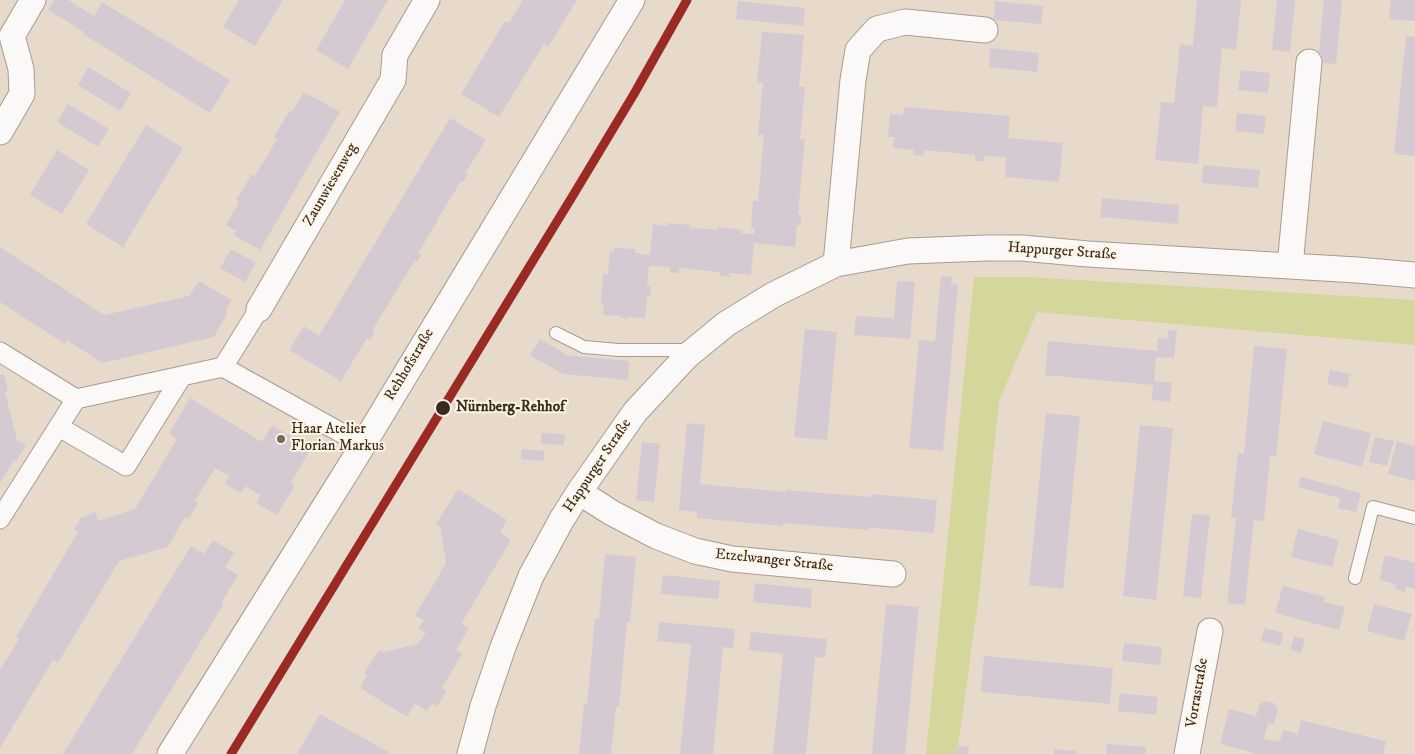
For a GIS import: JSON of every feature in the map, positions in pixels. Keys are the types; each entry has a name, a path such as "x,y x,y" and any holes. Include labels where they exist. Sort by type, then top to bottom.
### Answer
{"street":[{"path":"0,132 22,94 21,69 12,36 33,0"},
{"name":"Zaunwiesenweg","path":"223,367 393,80 395,55 427,0"},
{"name":"Rehhofstraße","path":"170,754 362,445 632,0"},
{"path":"836,264 853,80 858,50 877,29 905,22 986,30"},
{"path":"1290,266 1309,62"},
{"name":"Happurger Straße","path":"470,754 503,647 531,576 579,492 635,412 694,350 726,324 773,295 836,264 908,251 986,248 1022,248 1415,275"},
{"path":"0,352 76,399 223,367 362,445"},
{"path":"59,426 126,466 182,376"},
{"path":"0,520 76,399"},
{"name":"Etzelwanger Straße","path":"579,492 612,513 656,536 695,551 732,559 893,574"},
{"name":"Vorrastraße","path":"1187,754 1210,631"}],"lane":[{"path":"556,333 584,347 619,350 694,350"},
{"path":"1355,578 1373,508 1415,518"}],"green space":[{"path":"974,277 1027,277 1415,300 1415,345 1037,312 999,401 979,595 957,754 926,754"}],"building":[{"path":"54,0 68,0 94,16 102,2 230,80 210,113 48,10"},
{"path":"239,0 283,0 255,46 223,27"},
{"path":"345,0 388,0 348,69 316,50"},
{"path":"523,0 577,0 548,47 544,44 499,117 461,94 505,21 509,23"},
{"path":"1197,0 1241,0 1236,50 1222,48 1217,107 1203,106 1198,164 1155,160 1161,102 1174,103 1180,44 1193,46"},
{"path":"1277,0 1295,0 1290,52 1272,50"},
{"path":"1324,0 1342,0 1336,64 1318,62"},
{"path":"1391,0 1415,0 1415,21 1389,19"},
{"path":"738,1 805,8 803,26 736,19"},
{"path":"995,1 1043,6 1041,24 994,20"},
{"path":"762,32 804,35 799,87 805,87 800,139 805,139 798,214 801,215 801,220 800,225 797,225 795,247 754,243 751,275 730,273 730,277 720,276 720,272 679,268 679,273 670,272 670,267 649,266 647,285 651,286 650,296 647,296 645,318 629,317 629,319 621,318 621,316 603,315 604,305 601,305 603,274 608,274 610,251 614,251 614,248 635,249 635,253 650,255 653,224 667,226 667,223 691,225 690,228 718,230 719,227 742,230 741,233 754,234 755,228 751,228 753,201 758,201 764,135 758,135 763,83 757,83"},
{"path":"1406,36 1415,37 1415,156 1394,154"},
{"path":"990,48 1039,53 1037,72 989,67"},
{"path":"88,67 131,93 120,111 78,85"},
{"path":"1241,70 1270,73 1268,93 1238,90"},
{"path":"304,92 340,112 260,250 234,235 236,231 226,225 239,202 236,200 252,174 255,176 277,139 274,137 290,110 292,112"},
{"path":"68,104 109,129 98,147 57,122"},
{"path":"904,107 1010,116 1008,138 1063,143 1059,182 1005,177 1006,157 985,156 984,161 975,161 975,155 924,150 923,156 913,155 914,150 893,148 894,137 888,137 890,114 903,115"},
{"path":"1237,113 1266,116 1264,134 1235,131"},
{"path":"450,118 486,140 465,174 468,175 463,182 461,181 418,253 421,255 417,262 415,260 372,331 375,332 370,340 367,338 341,381 289,350 304,326 319,336"},
{"path":"146,125 183,148 123,247 86,224"},
{"path":"57,150 89,170 62,214 30,195"},
{"path":"1203,165 1260,170 1258,188 1202,183"},
{"path":"1102,198 1179,205 1178,224 1100,217"},
{"path":"0,247 104,315 189,296 199,281 232,300 225,311 228,312 214,337 102,363 67,340 65,344 0,302"},
{"path":"231,249 256,263 245,282 220,268"},
{"path":"941,276 952,277 951,284 958,285 943,451 909,448 919,340 935,341"},
{"path":"897,281 915,282 910,339 854,335 856,316 894,318"},
{"path":"805,329 837,332 827,440 794,437"},
{"path":"1168,330 1177,331 1174,358 1156,357 1154,381 1172,383 1170,402 1152,400 1153,385 1045,375 1048,341 1157,351 1158,338 1167,339"},
{"path":"540,339 564,353 564,355 629,361 628,380 563,374 530,355"},
{"path":"1254,346 1287,349 1276,457 1270,456 1264,521 1254,520 1245,605 1227,603 1236,518 1231,518 1238,453 1244,454"},
{"path":"1330,370 1350,374 1347,388 1327,384"},
{"path":"4,374 8,391 5,392 17,440 26,445 0,483 0,375"},
{"path":"190,398 262,442 272,425 311,449 291,482 295,485 277,515 256,503 260,495 245,486 241,493 225,484 229,476 215,468 195,501 198,503 189,519 185,517 168,547 119,561 58,663 53,660 0,748 0,670 19,639 16,637 78,532 74,529 81,518 95,512 98,521 135,509 177,439 169,434"},
{"path":"1046,413 1080,416 1063,589 1029,585"},
{"path":"1323,421 1371,433 1362,467 1314,454"},
{"path":"687,423 705,425 700,484 786,492 786,490 872,497 872,494 937,500 934,533 783,523 783,526 697,518 697,512 679,510"},
{"path":"1140,425 1173,428 1156,600 1123,596"},
{"path":"541,433 565,434 564,445 541,444"},
{"path":"1375,437 1394,441 1387,466 1369,462"},
{"path":"1397,441 1415,446 1415,481 1388,474"},
{"path":"642,442 660,444 654,502 636,500"},
{"path":"522,449 544,451 544,461 521,459"},
{"path":"1301,477 1361,493 1356,512 1338,508 1340,498 1298,487"},
{"path":"458,489 507,520 500,532 511,540 461,624 469,628 456,650 462,654 442,688 447,691 437,706 432,703 427,711 415,704 407,717 360,688 367,675 364,673 379,650 384,652 418,644 426,632 418,629 424,620 415,616 446,563 440,526 436,524"},
{"path":"1192,514 1210,515 1201,598 1183,596"},
{"path":"1298,529 1339,540 1332,567 1291,557"},
{"path":"213,540 234,553 225,567 238,575 221,604 223,605 132,754 63,754 191,546 204,554"},
{"path":"605,554 636,557 630,622 627,622 619,707 616,707 611,754 579,754 584,704 587,704 595,619 599,619"},
{"path":"1385,555 1415,563 1415,589 1406,587 1405,592 1395,589 1396,584 1379,580"},
{"path":"663,575 720,581 718,599 661,594"},
{"path":"755,583 812,589 811,608 753,602"},
{"path":"1283,586 1325,597 1324,602 1345,607 1339,630 1275,613"},
{"path":"886,604 919,607 905,754 872,754"},
{"path":"1374,604 1412,614 1404,641 1367,631"},
{"path":"659,622 735,629 733,648 723,647 713,754 680,754 691,644 657,641"},
{"path":"1264,628 1284,633 1280,646 1261,641"},
{"path":"751,632 827,639 825,658 815,657 806,754 773,754 783,654 749,650"},
{"path":"1294,636 1305,639 1301,653 1290,650"},
{"path":"1124,643 1162,647 1160,665 1122,661"},
{"path":"984,656 1113,668 1110,704 981,692"},
{"path":"1120,693 1158,697 1156,715 1118,711"},
{"path":"1265,701 1274,703 1278,709 1274,724 1268,723 1264,739 1280,742 1283,730 1298,734 1301,720 1386,741 1383,754 1258,754 1220,744 1229,709 1256,716 1260,704"},
{"path":"320,714 392,754 297,754"},
{"path":"1107,744 1146,747 1145,754 1106,754"},
{"path":"958,746 969,747 968,754 957,754"},
{"path":"1054,749 1076,751 1075,754 1054,754"}],"transit line":[{"path":"231,754 572,197 634,94 687,0"}],"place":[{"name":"Nürnberg-Rehhof","path":"443,408"},
{"name":"Haar Atelier Florian Markus","path":"281,439"}]}
